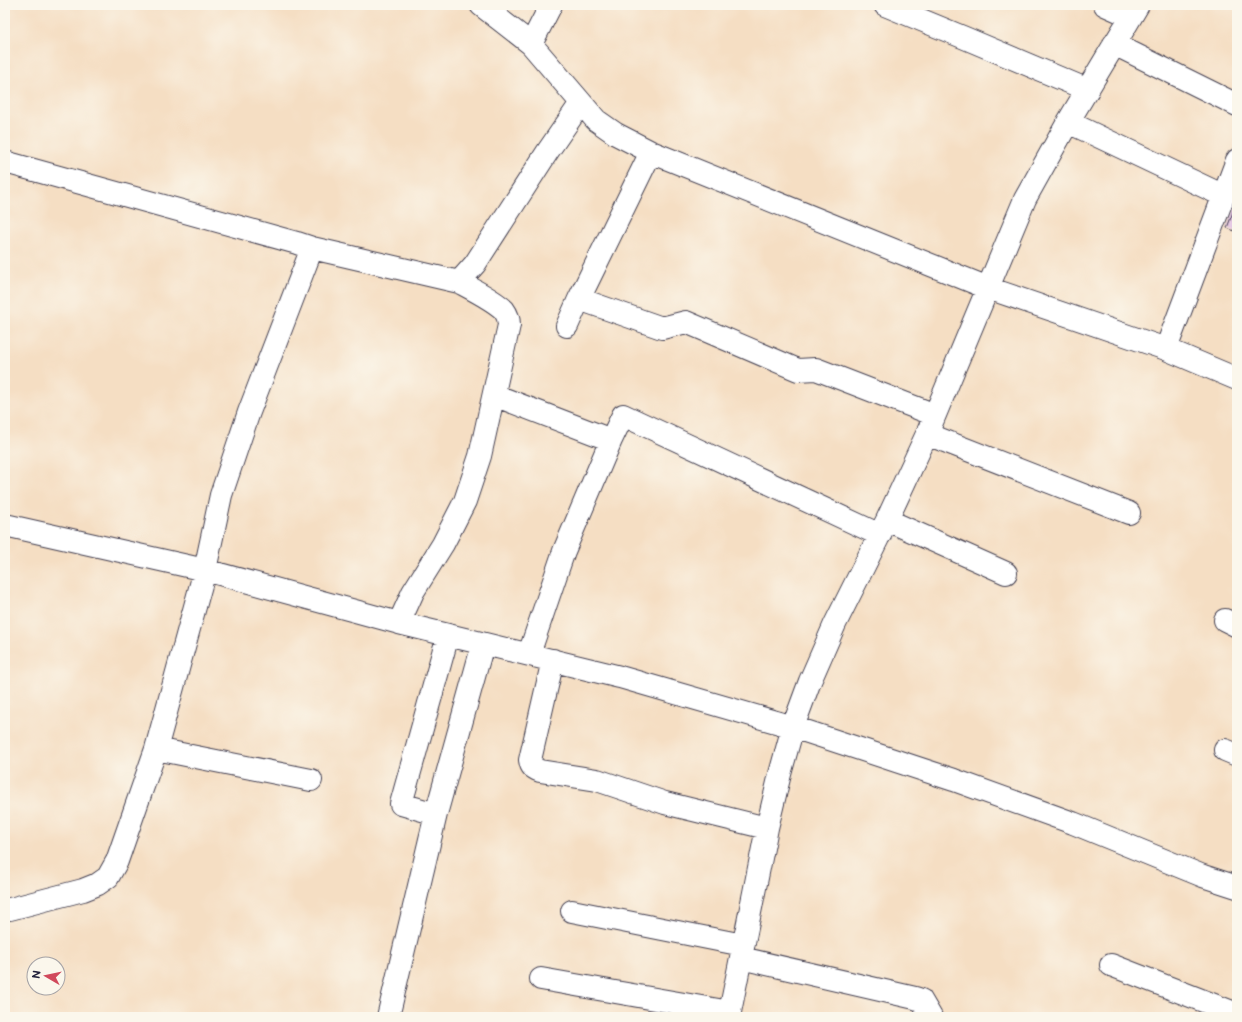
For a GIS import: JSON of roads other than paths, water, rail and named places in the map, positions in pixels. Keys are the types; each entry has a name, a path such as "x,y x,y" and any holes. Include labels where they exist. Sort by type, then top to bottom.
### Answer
{"street":[{"path":"481,5 531,44 596,120 616,134 651,152 988,288 1166,349 1237,379"},
{"path":"531,44 551,5"},
{"path":"885,5 1088,90"},
{"path":"541,979 729,1015 767,828 780,774 793,727 810,681 834,624 884,528 931,424 1026,199 1068,122 1134,11 1104,5"},
{"path":"1114,44 1237,106"},
{"path":"459,282 475,264 581,103"},
{"path":"1068,122 1224,196"},
{"path":"567,326 651,152"},
{"path":"1166,349 1237,160"},
{"path":"5,162 312,248 459,282 504,311 509,320 509,325 480,456 465,501 443,544 413,592 399,623"},
{"path":"10,909 83,890 98,884 108,876 117,861 156,749 205,570 221,496 249,412 312,248"},
{"path":"579,299 662,328 686,322 798,370 816,369 931,424 1129,513"},
{"path":"494,395 611,440"},
{"path":"529,654 564,551 623,415 884,528 1006,573"},
{"path":"5,525 205,570 399,623 620,677 793,727 954,780 1066,820 1203,876 1237,887"},
{"path":"436,814 401,804 448,635"},
{"path":"388,1017 436,814 483,644"},
{"path":"553,660 530,760 533,768 597,780 665,802 767,828"},
{"path":"156,749 311,780"},
{"path":"572,911 742,951 915,998 921,1000 931,1017"},
{"path":"1111,965 1237,1014"}]}
